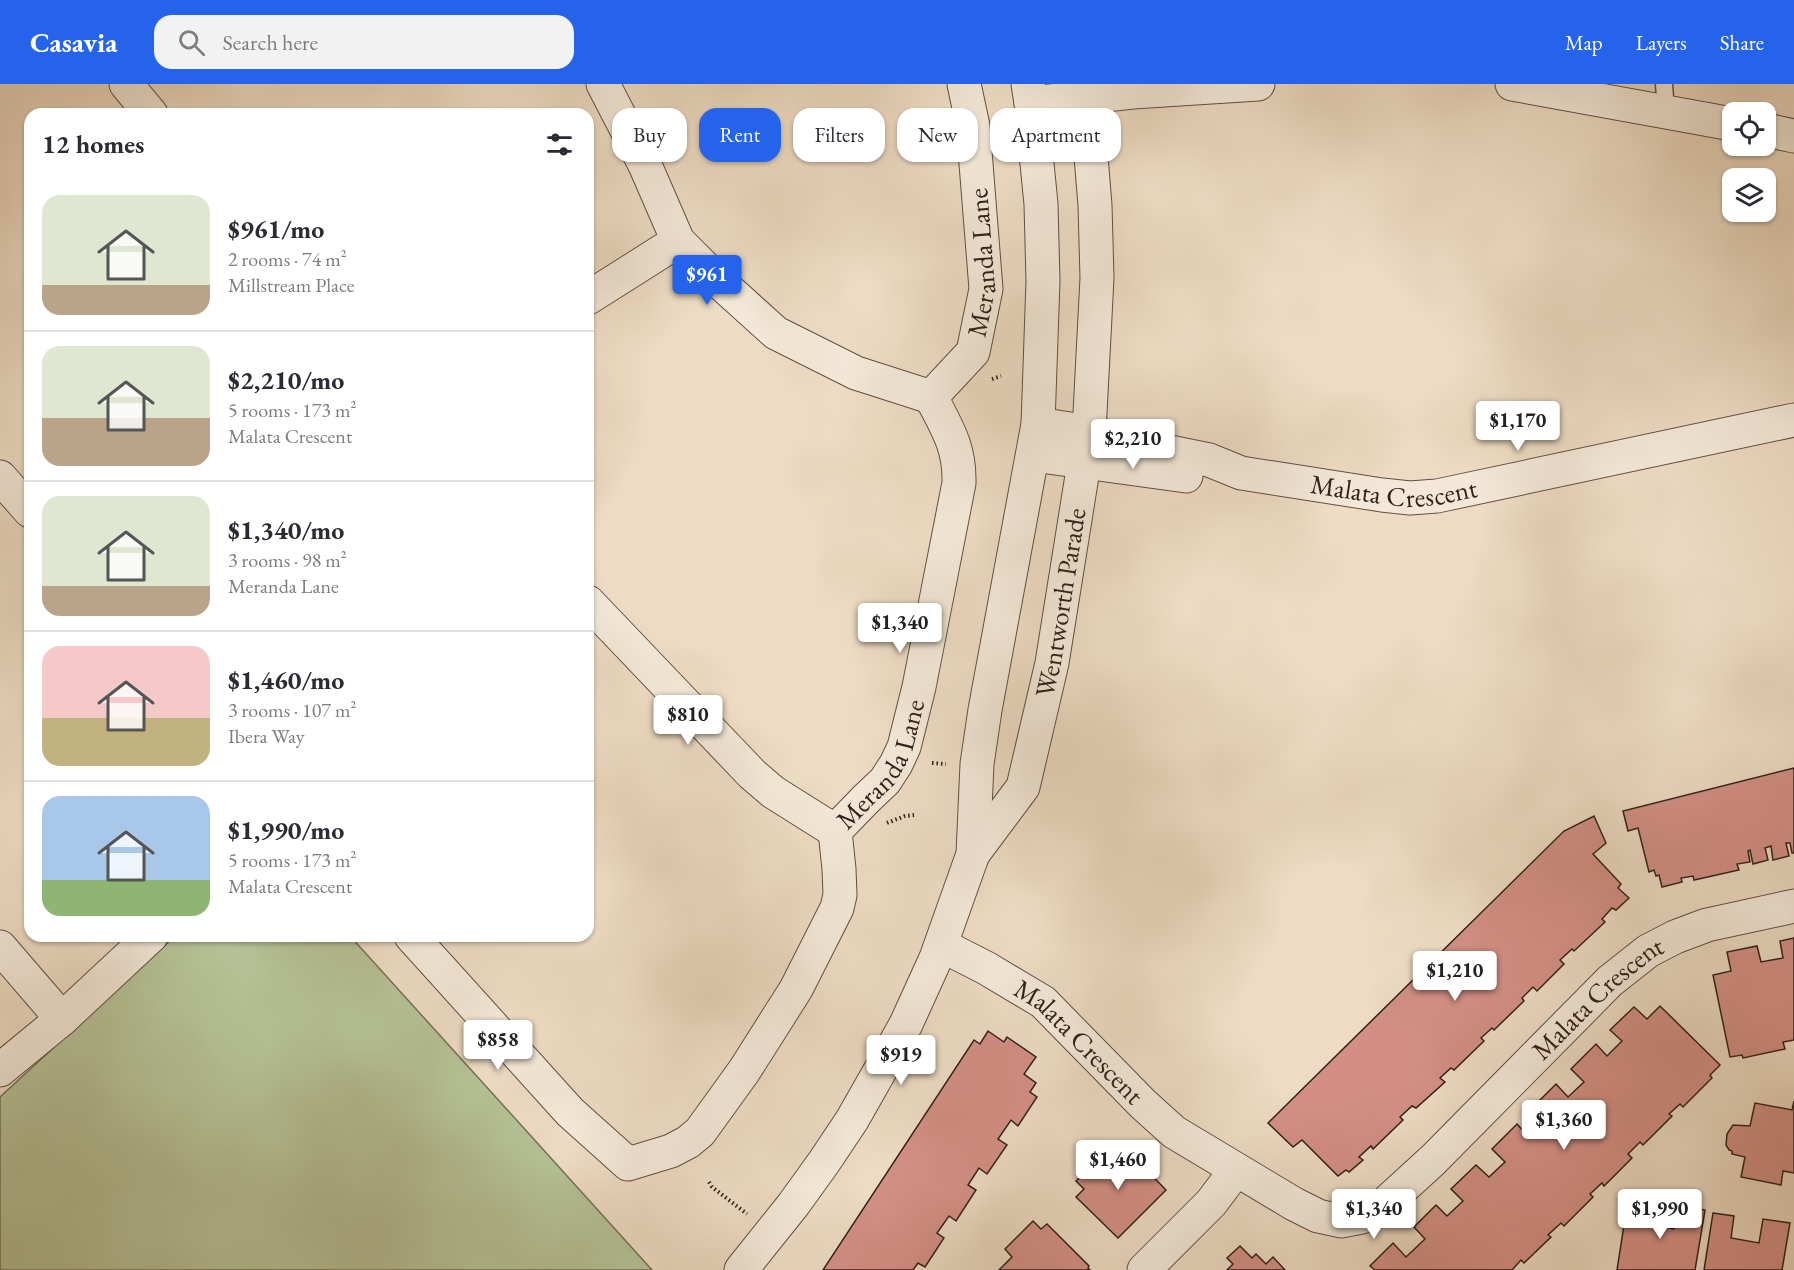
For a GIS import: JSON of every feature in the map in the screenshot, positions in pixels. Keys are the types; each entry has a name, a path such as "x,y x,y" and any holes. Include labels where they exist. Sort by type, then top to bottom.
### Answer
{"street":[{"path":"126,84 146,108"},
{"path":"603,84 645,165 678,241 715,278 776,333 856,373 931,397"},
{"name":"Meranda Lane","path":"416,942 570,1112 628,1164 671,1151 700,1132 744,1071 786,1006 837,908 840,896 835,831 885,781 904,747 919,687 959,483 957,452 931,397 974,352 986,289 973,126 964,84"},
{"path":"1030,93 1258,84"},
{"path":"1512,84 1665,98 1722,120"},
{"name":"Wentworth Parade","path":"973,854 1023,787 1052,663 1087,447 1097,278 1095,206 1086,90"},
{"name":"Wentworth Parade","path":"741,1270 793,1205 852,1120 906,1024 941,945 973,854 977,764 1035,440 1043,270 1041,204 1030,93"},
{"path":"1776,132 1794,136"},
{"path":"594,294 678,241"},
{"name":"Malata Crescent","path":"1035,440 1087,447 1150,448 1209,460 1241,473 1410,498 1437,496 1794,420"},
{"path":"0,477 24,504"},
{"path":"594,608 752,774 773,792 835,831"},
{"name":"Malata Crescent","path":"941,945 986,968 1043,1002 1143,1104 1174,1132 1294,1204 1318,1216 1341,1221 1362,1217 1386,1203 1433,1160 1610,981 1648,951 1707,924 1794,906"},
{"path":"0,1070 62,1019 145,942"},
{"path":"0,947 62,1019"},
{"path":"1144,1270 1211,1203 1236,1170"}],"path":[{"path":"885,824 914,815"},
{"path":"709,1182 712,1187 748,1215"}],"green space":[{"path":"168,942 355,942 652,1270 0,1270 0,1097"}],"building":[{"path":"1794,768 1794,853 1792,853 1790,843 1786,843 1789,856 1773,860 1771,846 1765,848 1768,860 1753,864 1750,850 1748,851 1750,862 1737,864 1739,870 1694,880 1693,876 1681,878 1682,882 1662,887 1659,875 1656,876 1654,870 1649,872 1638,828 1628,831 1623,811"},
{"path":"1594,816 1606,843 1593,854 1621,884 1618,888 1629,898 1616,910 1612,908 1602,919 1605,922 1574,951 1572,949 1560,960 1564,964 1537,991 1533,987 1522,998 1524,1001 1494,1030 1492,1028 1481,1038 1484,1041 1454,1070 1451,1068 1440,1078 1445,1082 1416,1108 1412,1106 1400,1117 1403,1120 1373,1149 1371,1146 1359,1157 1363,1160 1349,1172 1346,1170 1338,1176 1302,1140 1293,1147 1268,1123 1564,831"},
{"path":"1794,938 1794,1040 1783,1042 1785,1049 1743,1058 1742,1055 1730,1057 1713,975 1731,971 1727,952 1757,946 1761,962 1783,958 1780,941"},
{"path":"1660,1006 1720,1065 1710,1075 1712,1078 1683,1107 1680,1104 1669,1114 1672,1116 1643,1145 1640,1142 1628,1154 1632,1158 1604,1186 1602,1183 1590,1194 1593,1197 1564,1226 1561,1223 1548,1235 1551,1237 1524,1263 1521,1260 1512,1270 1375,1270 1370,1266 1393,1243 1406,1257 1425,1239 1414,1227 1436,1205 1447,1216 1463,1201 1451,1189 1476,1165 1489,1177 1505,1162 1492,1149 1517,1124 1527,1135 1541,1121 1530,1110 1556,1084 1568,1097 1584,1082 1571,1069 1596,1044 1607,1056 1622,1041 1610,1030 1634,1007 1647,1019"},
{"path":"988,1031 1004,1042 1007,1037 1036,1057 1024,1074 1036,1083 1030,1092 1037,1097 1018,1126 1011,1120 998,1139 1007,1145 987,1174 979,1168 968,1185 976,1190 956,1221 949,1216 937,1233 944,1238 925,1267 918,1263 913,1270 823,1270 974,1040 980,1044"},
{"path":"1794,1101 1794,1173 1783,1171 1781,1185 1741,1177 1745,1157 1732,1154 1726,1145 1727,1134 1733,1125 1750,1126 1755,1103 1792,1110"},
{"path":"1109,1149 1118,1157 1126,1149 1166,1190 1118,1238 1076,1197 1084,1189 1076,1181"},
{"path":"1628,1199 1650,1202 1646,1224 1674,1229 1678,1205 1705,1210 1695,1270 1617,1270"},
{"path":"1713,1213 1734,1216 1731,1238 1759,1243 1763,1219 1790,1223 1782,1270 1704,1270"},
{"path":"1033,1221 1041,1229 1047,1224 1089,1266 1090,1270 999,1270 1012,1257 1005,1249"},
{"path":"1240,1246 1252,1258 1256,1254 1266,1264 1273,1257 1285,1270 1227,1270 1233,1264 1227,1258"}]}
